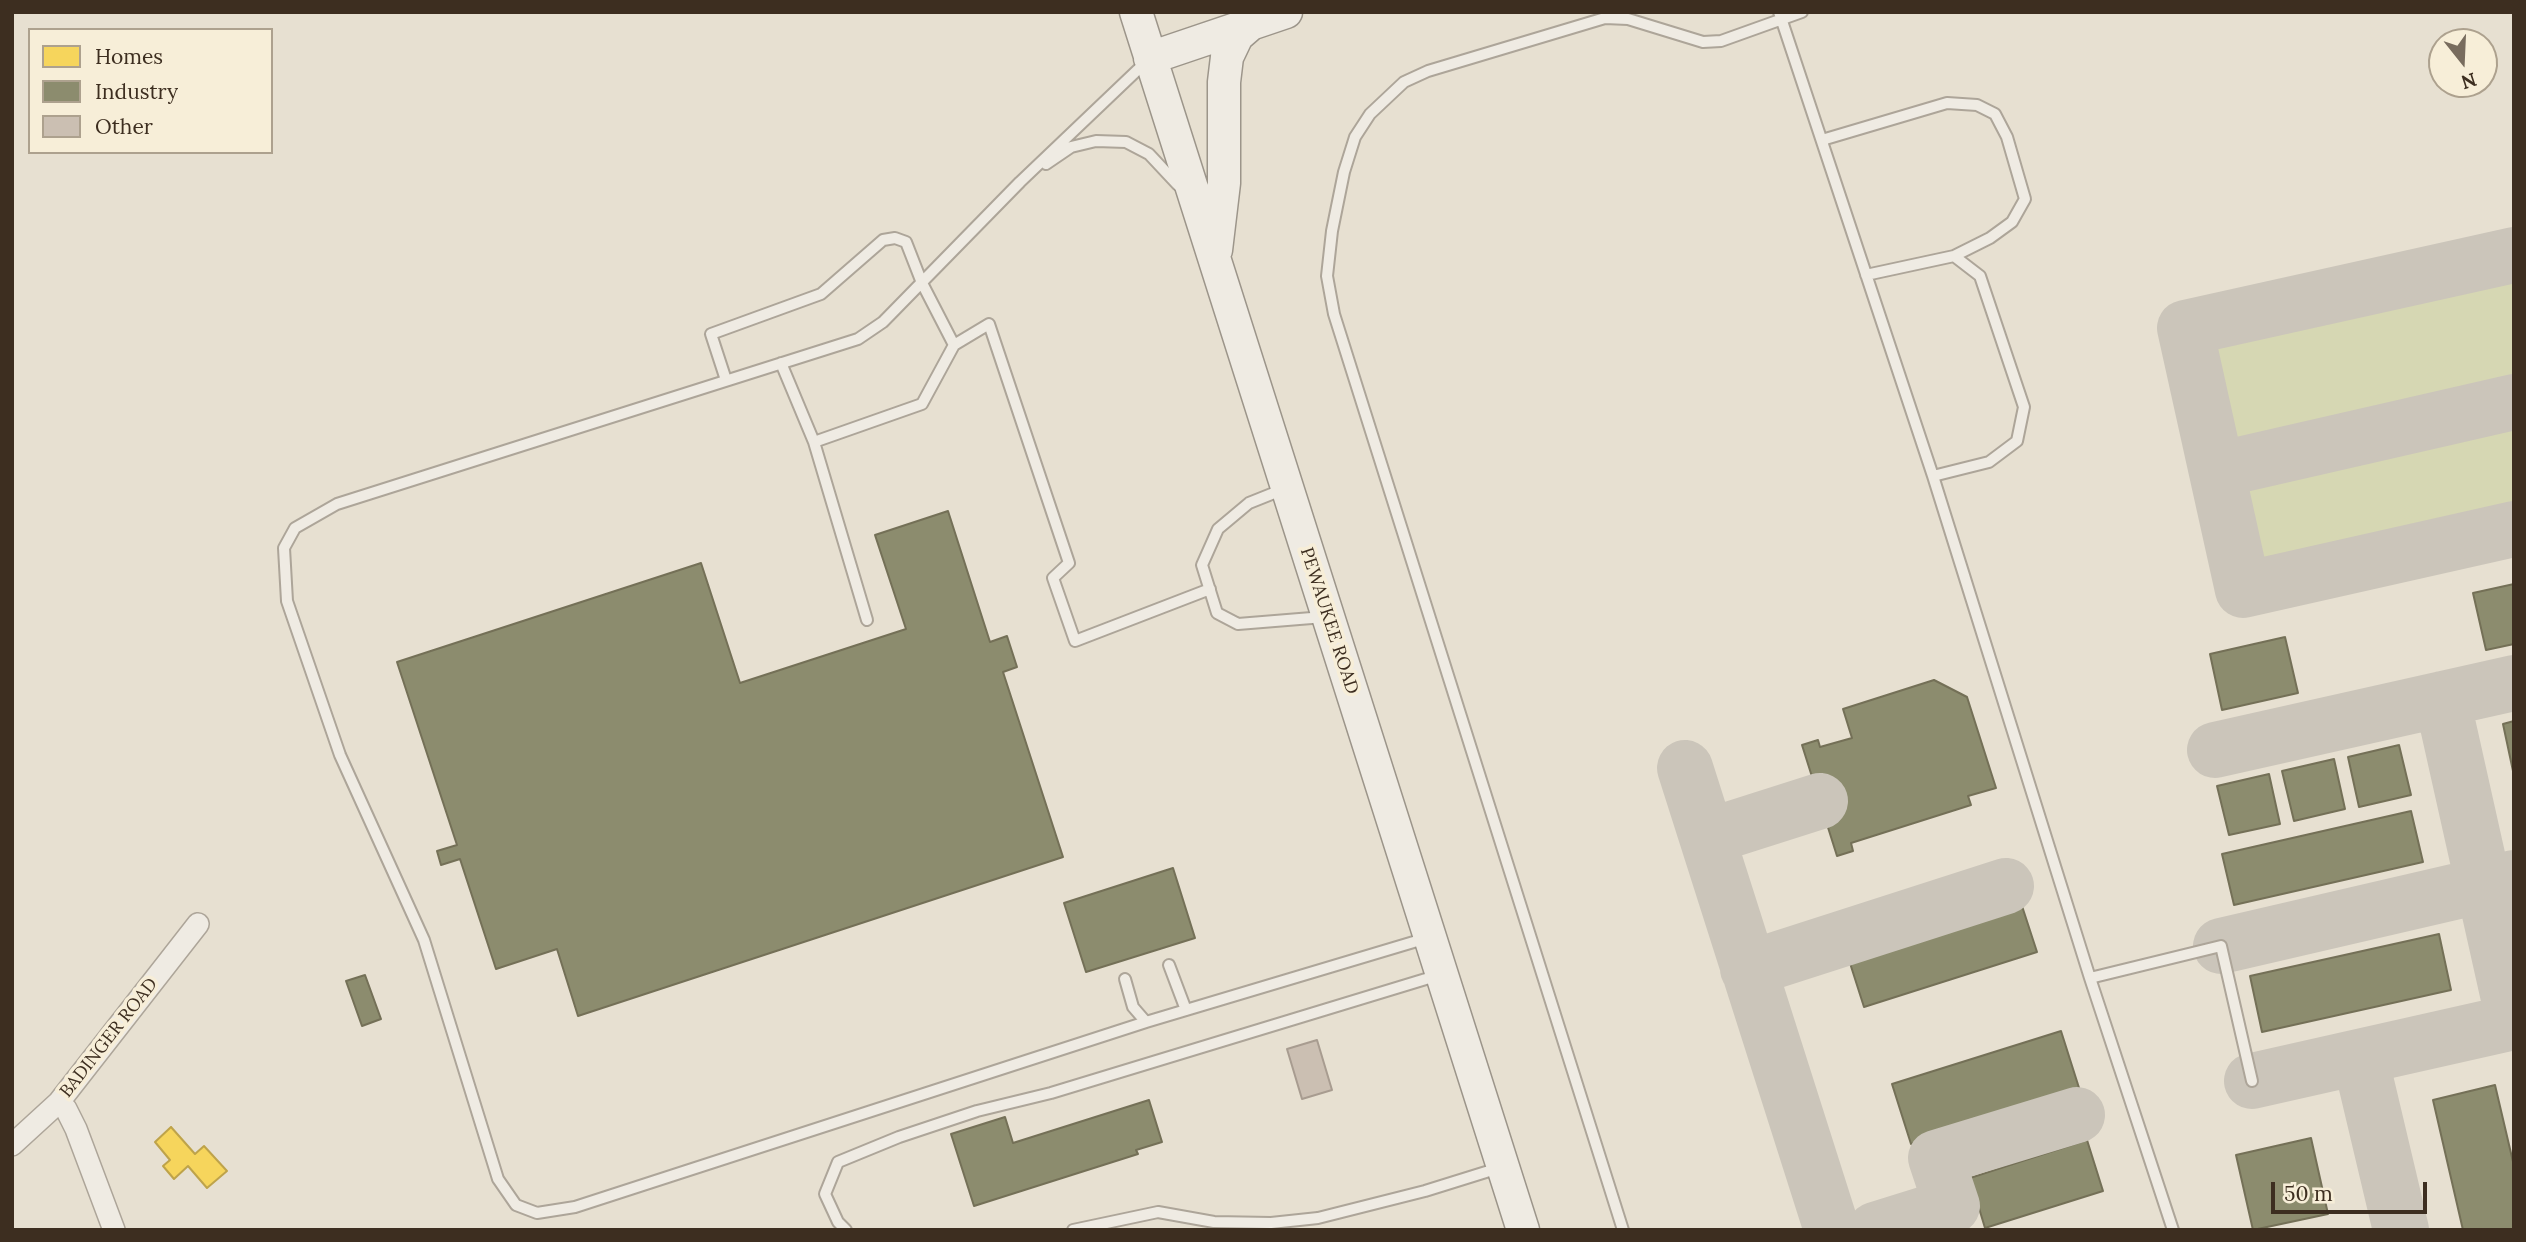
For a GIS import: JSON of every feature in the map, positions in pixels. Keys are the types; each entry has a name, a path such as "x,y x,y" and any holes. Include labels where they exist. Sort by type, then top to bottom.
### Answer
{"main road":[{"name":"PEWAUKEE ROAD","path":"1136,12 1523,1230"},
{"path":"1150,58 1286,12"},
{"path":"1210,249 1224,183 1224,82 1227,57 1237,36 1252,23"}],"street":[{"name":"BADINGER ROAD","path":"12,1145 59,1102 198,923"},
{"path":"59,1102 76,1129 114,1230"}],"lane":[{"path":"1623,1230 1334,314 1327,276 1332,231 1355,137 1370,114 1404,82 1428,71 1605,18 1628,19 1703,42 1721,41 1781,16 1802,12"},
{"path":"1781,16 1933,476 2090,978 2174,1230"},
{"path":"1150,58 1020,181 883,322 858,338 337,504 295,528 284,548 287,601 291,614 341,755 424,940 498,1179 516,1205 537,1213 576,1207 1146,1022 1429,937"},
{"path":"1822,140 1947,103 1977,105 1995,114 2007,137 2025,199 2012,222 1990,238 1954,256 1866,275"},
{"path":"1020,181 1071,147 1096,141 1126,142 1149,154 1173,176 1210,249"},
{"path":"726,380 711,334 821,295 883,240 895,238 906,242 922,283 954,345"},
{"path":"1933,476 1989,462 2017,442 2024,407 1980,276 1954,256"},
{"path":"814,442 922,404 954,345 989,324 1069,563 1053,578 1074,641 1210,589"},
{"path":"781,363 814,442 867,621"},
{"path":"1287,488 1249,503 1218,529 1202,565 1217,613 1238,624 1328,617"},
{"path":"2090,978 2221,946 2252,1082"},
{"path":"1170,965 1186,1010"},
{"path":"846,1230 838,1222 825,1194 838,1162 899,1137 977,1111 1051,1093 1441,974"},
{"path":"1125,979 1133,1007 1146,1022"},
{"path":"1073,1230 1158,1212 1214,1222 1271,1223 1318,1218 1425,1191 1503,1167"}],"green space":[{"path":"2514,272 2514,390 2243,452 2233,449 2220,434 2205,363 2206,353 2223,339"},
{"path":"2514,415 2514,517 2270,573 2253,563 2235,496 2243,479"}],"building: Homes":[{"path":"171,1127 195,1154 204,1146 227,1171 207,1188 188,1166 174,1179 163,1166 170,1160 155,1142"}],"building: Industry":[{"path":"948,511 990,642 1007,636 1017,667 1003,672 1063,857 578,1016 557,949 496,969 460,859 441,865 437,851 457,845 397,662 701,563 740,683 906,629 875,535"},
{"path":"2514,584 2514,644 2486,650 2473,593"},
{"path":"2285,637 2298,693 2222,710 2210,654"},
{"path":"1934,680 1967,697 1996,788 1968,796 1971,805 1851,843 1853,851 1837,856 1802,745 1818,740 1820,747 1852,738 1843,709"},
{"path":"2514,721 2514,771 2513,771 2503,724"},
{"path":"2399,745 2411,795 2359,807 2348,757"},
{"path":"2334,759 2345,809 2294,821 2282,771"},
{"path":"2269,774 2280,824 2229,835 2217,786"},
{"path":"2411,811 2423,862 2234,905 2222,854"},
{"path":"1173,868 1195,938 1086,972 1064,903"},
{"path":"2022,906 2037,952 1864,1007 1849,960"},
{"path":"2439,934 2451,990 2262,1032 2250,976"},
{"path":"365,975 381,1019 362,1026 346,981"},
{"path":"2061,1031 2080,1091 1911,1144 1892,1084"},
{"path":"2495,1085 2514,1166 2514,1230 2463,1230 2433,1100"},
{"path":"1149,1100 1162,1142 1136,1150 1138,1154 974,1206 951,1134 1005,1117 1013,1143"},
{"path":"2311,1138 2328,1214 2253,1230 2236,1155"},
{"path":"2087,1140 2103,1191 1985,1228 1970,1178"}],"building: Other":[{"path":"1317,1040 1332,1090 1302,1099 1287,1049"}],"taxiway":[{"path":"2514,255 2185,328 2243,590 2514,529"},
{"path":"2217,470 2514,402"},
{"path":"2215,750 2514,683"},
{"path":"2442,699 2514,1021"},
{"path":"1685,768 1832,1230"},
{"path":"1707,837 1820,801"},
{"path":"2221,946 2514,878"},
{"path":"1748,969 2006,886"},
{"path":"2252,1081 2514,1022"},
{"path":"2360,1057 2401,1230"},
{"path":"1875,1230 1952,1206 1936,1158 2077,1115"}]}
